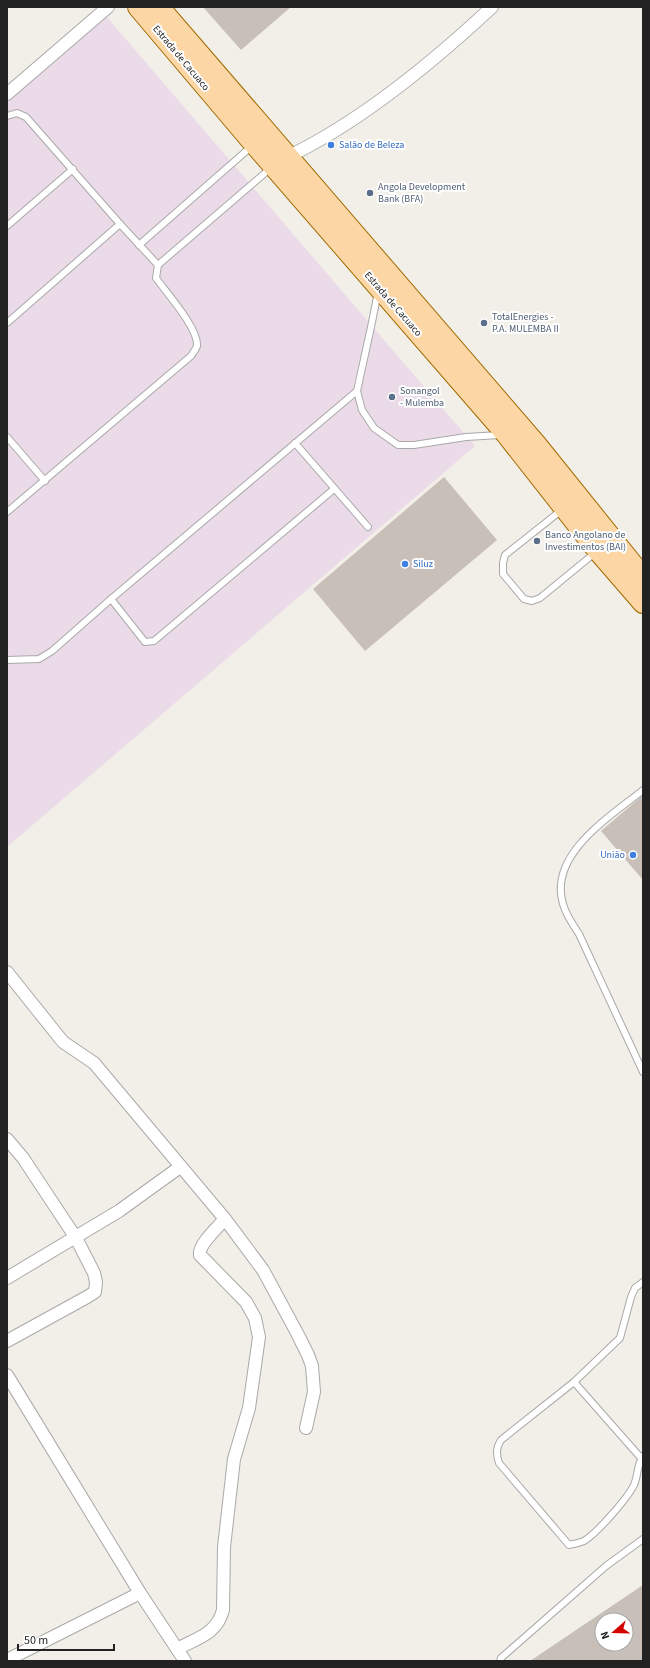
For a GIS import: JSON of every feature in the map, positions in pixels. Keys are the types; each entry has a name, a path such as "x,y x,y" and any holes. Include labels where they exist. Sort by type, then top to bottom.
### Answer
{"main road":[{"name":"Estrada de Cacuaco","path":"138,7 254,144 280,162 536,444 643,577"},
{"name":"Estrada de Cacuaco","path":"159,7 378,288 506,434 598,551 643,604"}],"street":[{"path":"7,94 108,7"},
{"path":"280,162 309,147 399,86 472,26 492,7"},
{"path":"7,972 63,1042 94,1063 225,1219 272,1286 308,1355 312,1366 314,1392 306,1428"},
{"path":"7,1138 76,1238 94,1273 96,1282 95,1292 87,1298 7,1341"},
{"path":"7,1278 119,1211 180,1167"},
{"path":"177,1649 211,1631 220,1619 222,1610 224,1547 234,1459 249,1408 258,1337 255,1318 246,1302 200,1255 203,1244 225,1219"},
{"path":"7,1375 140,1593 185,1661"},
{"path":"7,1660 140,1593"}],"lane":[{"path":"7,116 17,113 26,116 158,266"},
{"path":"139,245 254,144"},
{"path":"7,512 191,356 197,347 196,336 190,325 156,278 158,266 280,162"},
{"path":"7,226 73,169"},
{"path":"7,323 120,224"},
{"path":"378,288 372,327 357,391 362,410 374,428 398,445 414,445 459,438 506,434"},
{"path":"7,660 39,659 52,651 110,599 357,391"},
{"path":"7,436 45,481"},
{"path":"295,442 368,527"},
{"path":"110,599 145,642 154,641 334,489"},
{"path":"564,508 505,555 503,574 524,600 532,602 540,598 598,551"},
{"path":"643,790 577,846 564,869 561,881 561,893 568,918 579,934 643,1072"},
{"path":"574,1382 642,1457 634,1485 628,1495 596,1532 585,1540 569,1545 499,1463 496,1455 497,1447 501,1440 574,1382 620,1338 631,1297 635,1288 643,1282"},
{"path":"500,1661 606,1566 643,1539"}],"shaded area":[{"path":"106,16 475,446 7,847 7,101"}],"building":[{"path":"203,7 291,7 241,50"},
{"name":"Siluz","path":"444,477 497,540 365,651 313,589"},
{"name":"União","path":"643,795 643,880 601,831"},
{"path":"643,1585 643,1661 530,1661 594,1618 594,1652 634,1652 634,1612 603,1612"}],"place":[{"name":"Salão de Beleza","path":"331,145"},
{"name":"Angola Development Bank (BFA)","path":"370,193"},
{"name":"TotalEnergies - P.A. MULEMBA II","path":"484,323"},
{"name":"Sonangol - Mulemba","path":"392,397"},
{"name":"Banco Angolano de Investimentos (BAI)","path":"537,541"},
{"name":"Siluz","path":"405,564"},
{"name":"União","path":"633,855"}]}
